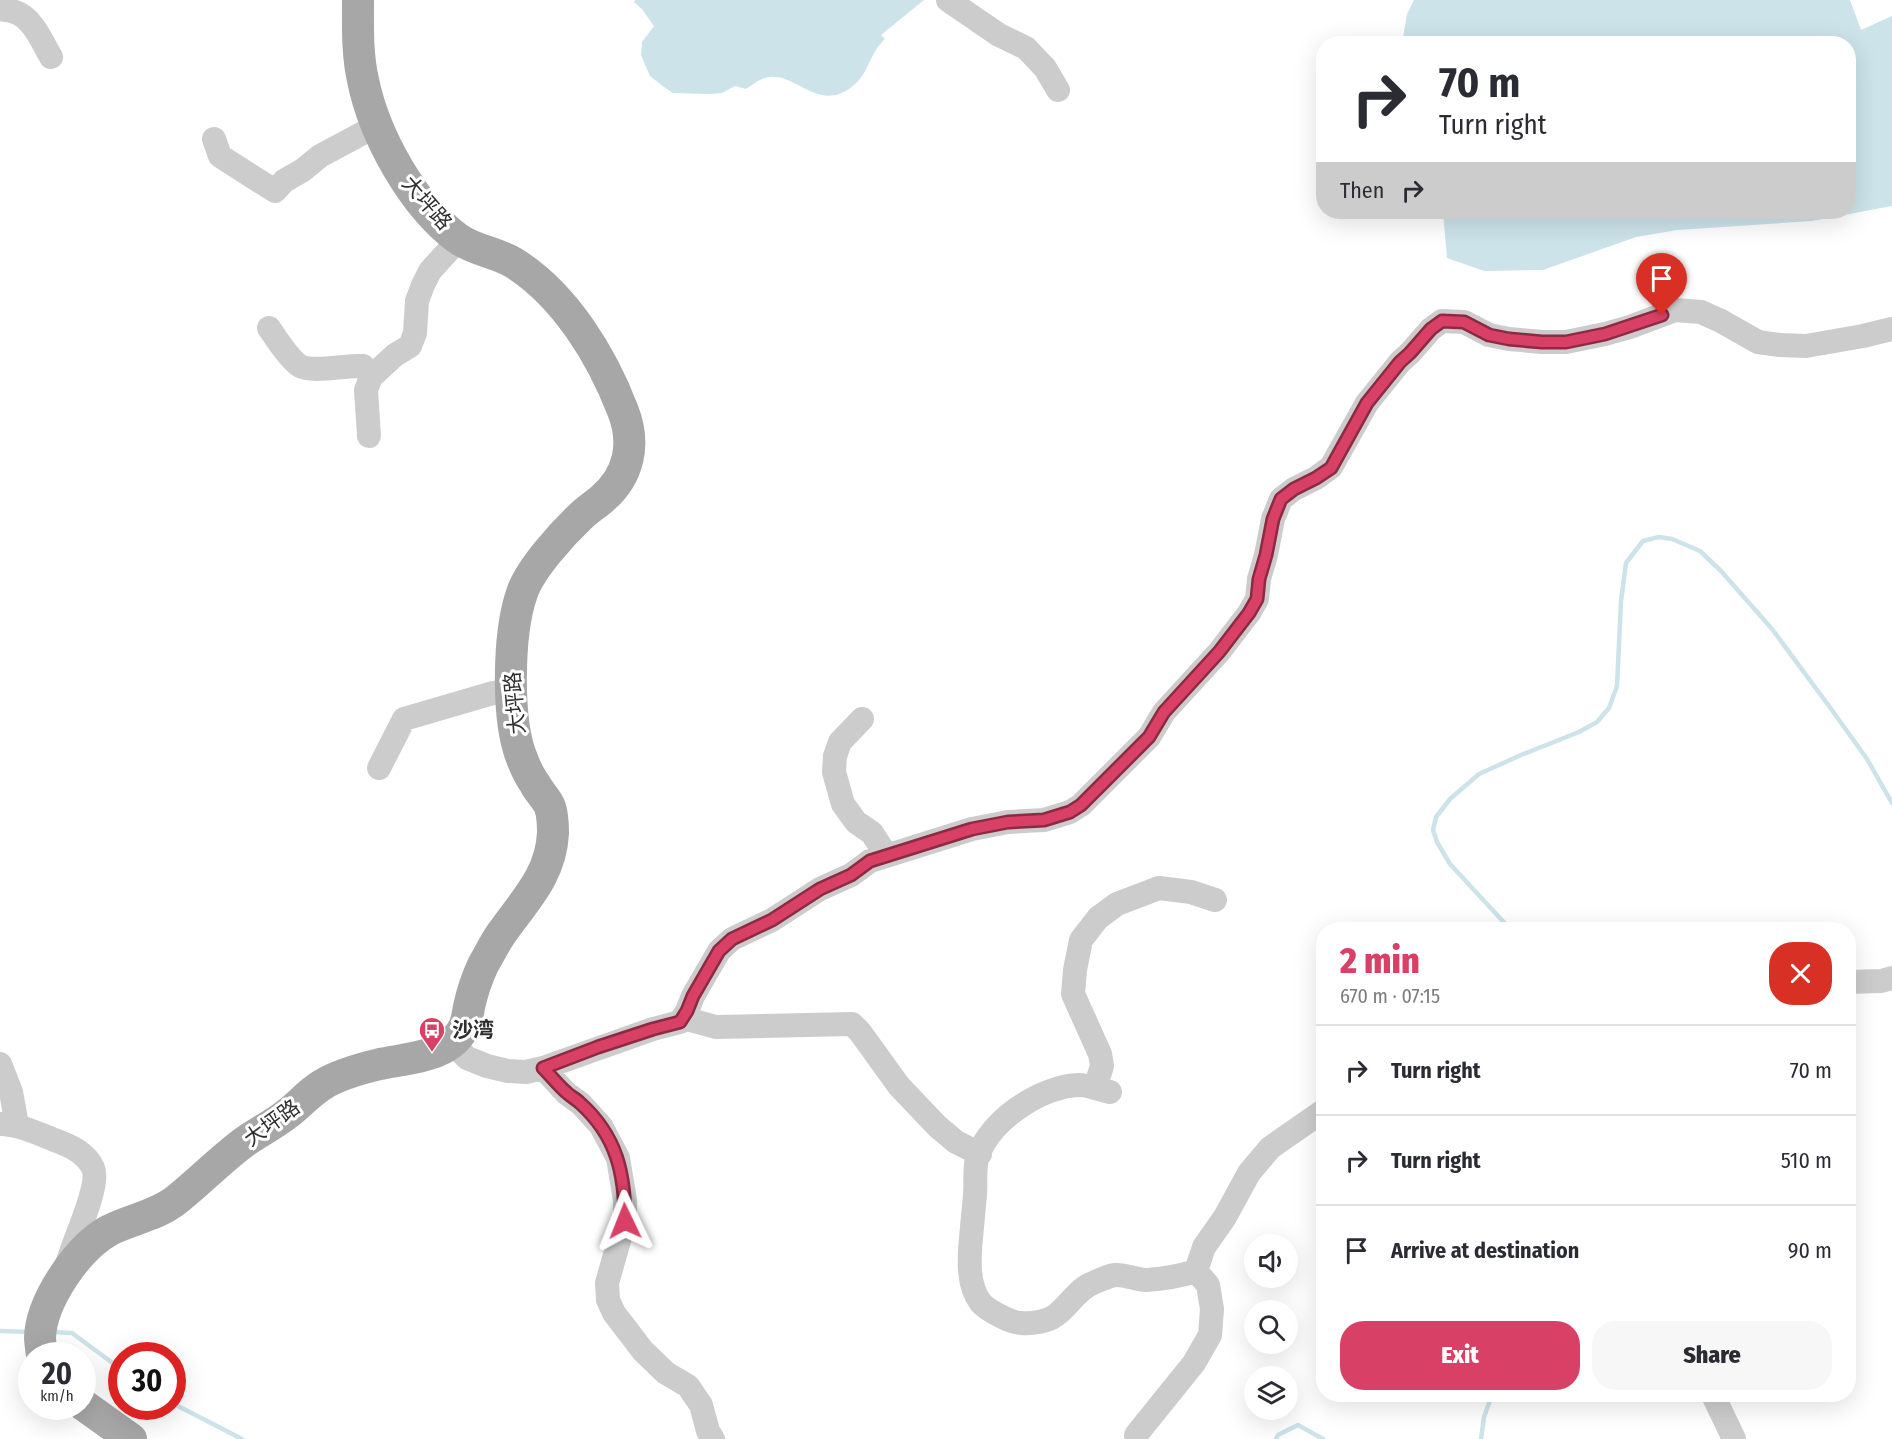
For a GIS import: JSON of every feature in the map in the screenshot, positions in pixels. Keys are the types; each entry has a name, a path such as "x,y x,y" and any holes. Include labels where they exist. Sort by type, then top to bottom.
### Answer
{"main road":[{"name":"大坪路","path":"42,1338 45,1312 66,1273 74,1261 104,1233 128,1221 151,1215 171,1204 242,1144 284,1116 323,1085 381,1064 432,1053 452,1042 465,1027 480,970 500,936 530,896 547,866 554,831 550,807 533,782 520,755 514,726 511,664 514,631 522,591 554,545 583,513 604,498 617,483 628,459 631,438 625,414 597,358 572,317 552,293 511,261 478,250 459,239 419,201 397,168 369,104 362,76 358,0"},
{"path":"96,1414 131,1439"}],"street":[{"path":"948,0 999,35 1026,48 1045,68 1058,90"},
{"path":"0,9 15,12 24,17 31,24 51,57"},
{"path":"214,140 220,156 275,190 320,156 378,125"},
{"path":"369,436 366,390 371,377 395,355 410,346 415,333 417,301 423,285 430,271 459,239"},
{"path":"452,1042 467,1058 508,1071 526,1072 680,1022 719,951 732,939 772,920 820,889 851,875 870,861 972,829 1008,822 1044,820 1070,812 1081,805 1149,737 1164,712 1219,652 1249,613 1257,599 1259,579 1273,519 1281,499 1331,468 1367,403 1400,362 1431,329 1442,321 1464,322 1489,335 1542,342 1566,342 1605,334 1675,310 1701,312 1758,342 1780,345 1806,345 1892,329"},
{"path":"268,328 278,343 300,366 313,368 363,366 371,377"},
{"path":"379,768 404,719 493,693 512,692"},
{"path":"861,719 840,742 835,756 834,772 843,804 856,822 872,833 886,855"},
{"path":"1196,1271 1145,1280 1114,1275 1090,1284 1055,1316 1035,1323 1018,1324 998,1315 982,1304 974,1290 970,1252 975,1174 980,1154 992,1133 1008,1115 1028,1101 1055,1089 1080,1085 1102,1090 1100,1054 1073,994 1081,940 1098,918 1117,904 1159,888 1191,892 1215,900"},
{"path":"1856,982 1881,981 1892,978"},
{"path":"683,1018 716,1028 852,1024 865,1038 899,1086 937,1126 956,1142 980,1154"},
{"path":"0,1065 10,1092 8,1125 61,1143 81,1153 93,1169 95,1183 71,1248 66,1273"},
{"path":"543,1068 601,1126 618,1158 625,1200 625,1221 607,1283 608,1300 643,1351 666,1373 688,1386 701,1405 708,1431 713,1439"},
{"path":"1196,1271 1204,1247 1225,1217 1249,1173 1270,1148 1316,1116"},
{"path":"1136,1435 1194,1363 1210,1335 1212,1309 1208,1285 1196,1271"},
{"path":"1716,1402 1734,1439"}],"water":[{"path":"635,0 924,0 881,35 885,39 858,81 841,93 829,96 817,94 785,79 774,77 762,79 746,89 735,86 722,93 673,93 650,76 641,55 642,42 654,26 634,2"},
{"path":"1414,0 1850,0 1861,30 1892,16 1892,206 1856,213 1856,36 1403,36 1407,14"},
{"path":"1444,219 1823,219 1677,230 1636,237 1543,270 1484,271 1447,258"}],"waterway":[{"path":"1504,922 1450,864 1433,830 1436,817 1450,799 1479,774 1579,732 1597,722 1609,708 1617,686 1621,601 1626,563 1643,541 1659,537 1672,539 1700,551 1721,571 1772,629 1829,706 1867,759 1892,803"},
{"path":"0,1331 30,1332"},
{"path":"51,1332 72,1333 108,1360"},
{"path":"1481,1439 1484,1417 1489,1402"},
{"path":"186,1410 242,1439"},
{"path":"1276,1439 1278,1435 1298,1425 1323,1439"}],"place":[{"name":"沙湾","path":"432,1053"}],"route":[{"path":"625,1221 625,1200 618,1158 601,1126 543,1068 598,1047 680,1022 719,951 732,939 772,920 820,889 851,875 870,861 972,829 1008,822 1044,820 1070,812 1081,805 1149,737 1164,712 1219,652 1249,613 1257,599 1259,579 1273,519 1281,499 1331,468 1367,403 1400,362 1431,329 1442,321 1464,322 1489,335 1509,339 1566,342 1630,327 1662,315"}]}
